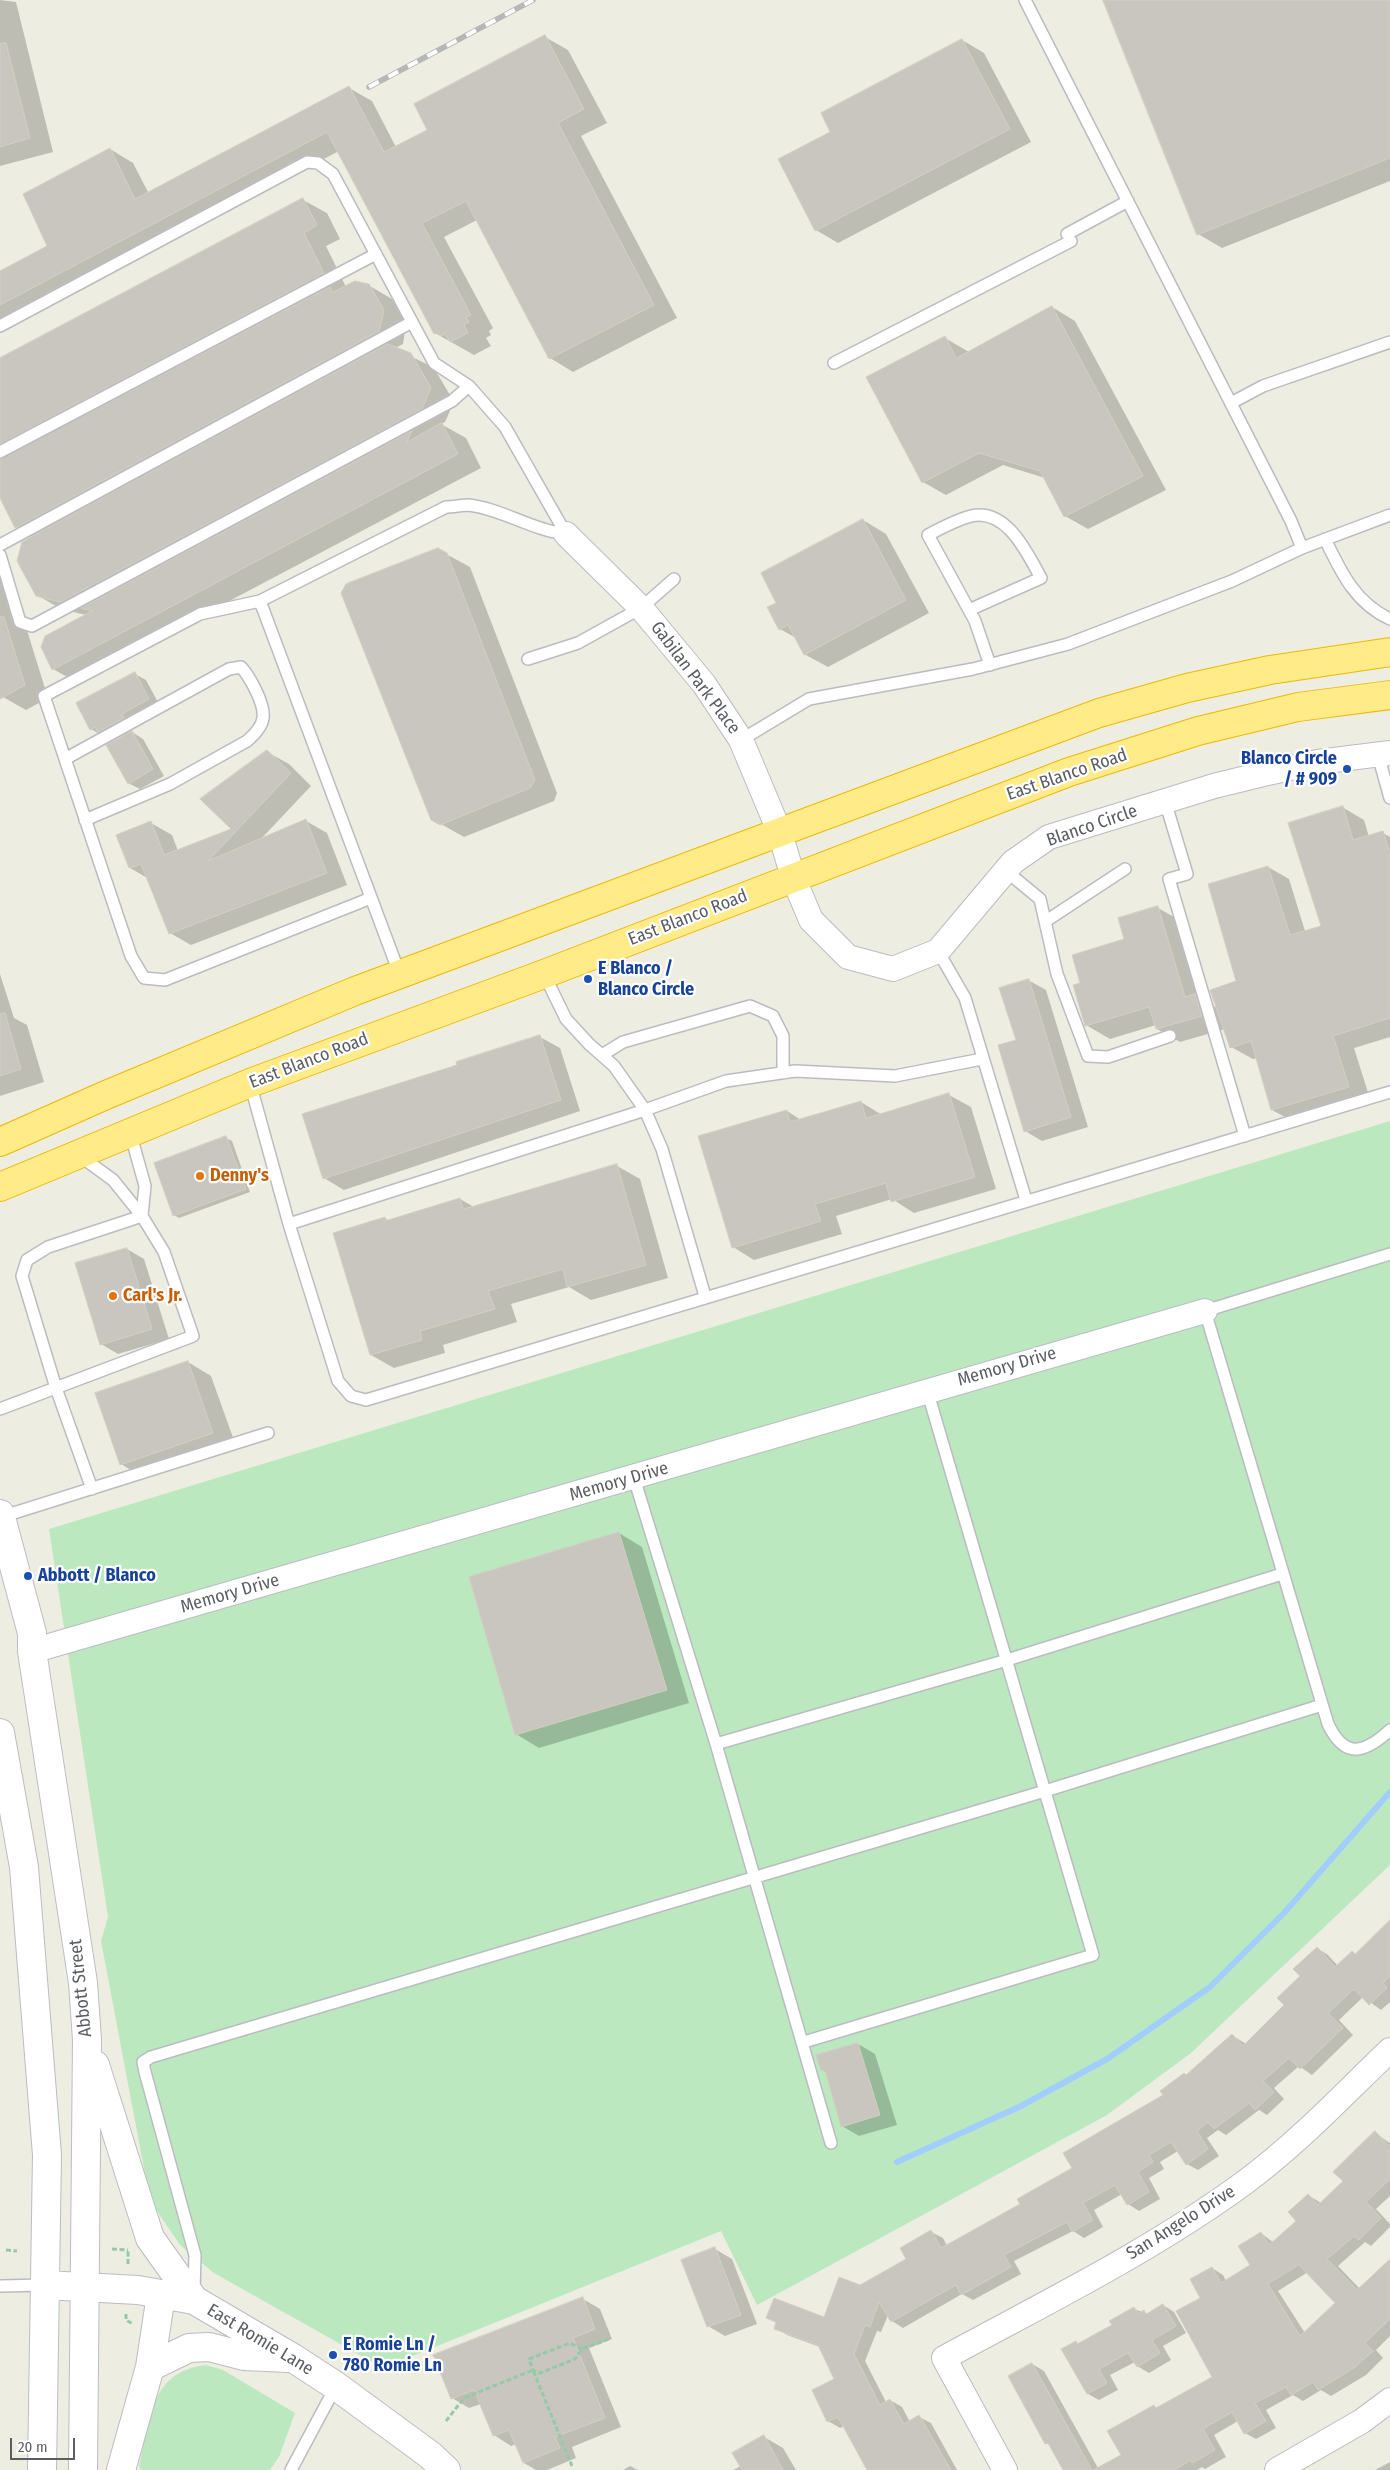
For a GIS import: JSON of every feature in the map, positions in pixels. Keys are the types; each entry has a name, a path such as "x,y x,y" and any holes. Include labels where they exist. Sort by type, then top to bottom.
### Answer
{"highway":[{"path":"0,1142 355,991 1108,711 1187,688 1270,670 1390,652"},
{"name":"East Blanco Road","path":"4,1190 130,1131 250,1083 544,974 1069,772 1198,731 1298,707 1390,695"}],"main road":[{"name":"Abbott Street","path":"0,1516 32,1633 32,1652 83,1983 87,2040 82,2470"},
{"path":"0,1733 24,1867 47,2155 42,2470"},
{"path":"87,2040 150,2238 194,2300"},
{"name":"East Romie Lane","path":"45,2285 138,2290 194,2300 293,2358 336,2386 430,2455 446,2470"},
{"path":"121,2470 150,2367 161,2295"},
{"path":"150,2367 189,2348 208,2347 244,2356 293,2358"}],"street":[{"name":"Gabilan Park Place","path":"566,534 641,608 704,684 741,740 780,833 793,877"},
{"name":"Blanco Circle","path":"793,877 811,920 848,958 894,969 938,951 1013,862 1049,837 1165,801 1262,774 1318,762 1384,754"},
{"name":"Memory Drive","path":"32,1652 634,1478 927,1390 1205,1311"},
{"name":"San Angelo Drive","path":"1005,2470 944,2358 1128,2257 1208,2208 1246,2182 1280,2153 1390,2050"},
{"path":"1277,2470 1306,2463 1390,2400"}],"lane":[{"path":"1025,0 1291,521 1302,548"},
{"path":"0,326 307,162 318,163 333,174 434,363 469,386 505,427 566,534"},
{"path":"834,363 1069,238 1128,201"},
{"path":"0,452 376,254"},
{"path":"0,545 412,322"},
{"path":"1231,403 1263,386 1390,342"},
{"path":"0,555 20,622 32,626 452,401 469,386"},
{"path":"371,898 165,980 154,981 144,978 131,956 44,696 200,614 260,601 446,507 468,505 482,508 548,532 566,534"},
{"path":"741,740 809,699 990,665 1068,644 1232,581 1302,548 1390,515"},
{"path":"969,610 1041,578 1018,537 993,518 973,516 928,535 969,610 990,665"},
{"path":"1325,539 1341,573 1358,598 1377,613 1390,619"},
{"path":"528,659 578,643 641,608 674,579"},
{"path":"260,601 400,975"},
{"path":"65,759 229,669 241,667 253,681 263,717 257,731 247,741 170,784 85,820"},
{"path":"1384,754 1390,798"},
{"path":"1165,801 1187,874 1169,879 1245,1136"},
{"path":"1046,921 1125,869"},
{"path":"1006,870 1040,899 1057,974 1088,1056 1108,1057 1170,1036"},
{"path":"938,951 965,998 982,1060 1026,1200"},
{"path":"544,974 566,1019 614,1066 645,1110 662,1149 705,1296"},
{"path":"602,1055 623,1042 750,1006 773,1016 783,1036 783,1073"},
{"path":"289,1224 645,1110 726,1081 795,1071 895,1076 982,1060"},
{"path":"250,1083 289,1224 338,1381 351,1396 366,1400 705,1296 1390,1092"},
{"path":"130,1131 145,1186 142,1216"},
{"path":"0,1409 192,1336 164,1252 142,1216 113,1180 79,1155"},
{"path":"92,1489 56,1388 22,1276 27,1260 48,1247 142,1216"},
{"path":"1390,1254 1205,1311 1322,1706 1334,1735 1349,1748 1359,1750 1368,1748 1390,1730"},
{"path":"804,2042 1093,1956 927,1390"},
{"path":"0,1516 268,1433"},
{"path":"634,1478 716,1744 804,2042 831,2143"},
{"path":"716,1744 1007,1660 1282,1574"},
{"path":"194,2300 195,2255 145,2072 144,2062 151,2057 754,1876 1045,1791 1322,1706"},
{"path":"0,2286 45,2285"},
{"path":"291,2470 336,2386"}],"path":[{"path":"6,2250 17,2251"},
{"path":"112,2250 128,2250"},
{"path":"446,2420 464,2398 533,2370 540,2373 575,2359 582,2348 609,2339"},
{"path":"572,2466 529,2359 570,2343 582,2348"}],"green space":[{"path":"1390,1121 1390,1865 1191,2053 1107,2115 757,2305 721,2231 383,2368 214,2273 180,2245 157,2211 146,2179 101,1941 108,1917 49,1529"},
{"path":"206,2365 223,2370 295,2413 279,2457 270,2470 142,2470 139,2467 155,2401 173,2377 187,2369"}],"building":[{"path":"1103,0 1390,0 1390,158 1197,235"},
{"path":"545,35 584,109 558,123 654,305 549,359 466,201 422,223 471,315 466,317 469,322 464,324 468,333 450,342 445,334 441,336 438,332 434,334 327,132 0,305 0,271 47,246 23,194 110,148 135,199 349,86 384,152 427,130 414,104"},
{"path":"962,39 1010,129 815,231 778,159 830,132 821,113"},
{"path":"6,43 30,138 0,147 0,44"},
{"path":"303,198 317,225 304,233 324,273 0,444 0,358"},
{"path":"355,281 369,284 384,310 379,331 15,528 0,498 0,459 330,287 333,292"},
{"path":"1052,306 1143,476 1064,517 1040,471 979,453 922,483 866,377 945,336 956,358"},
{"path":"388,344 411,353 431,388 422,409 60,602 36,596 17,561 22,542"},
{"path":"442,423 458,454 52,670 41,647 45,636 92,611 81,608 412,431 407,442"},
{"path":"863,519 906,600 804,655 788,625 779,630 767,607 776,603 761,573"},
{"path":"438,548 447,553 535,780 530,788 440,825 431,820 341,593 346,584"},
{"path":"0,617 4,617 25,685 0,699"},
{"path":"135,672 149,699 122,714 124,718 98,732 95,727 90,730 76,703"},
{"path":"132,731 153,769 128,784 106,745"},
{"path":"267,750 291,773 208,861 306,819 327,873 169,934 141,864 129,868 116,835 151,821 164,855 231,829 200,799"},
{"path":"1343,806 1353,840 1383,831 1390,854 1390,1018 1333,1036 1349,1087 1271,1110 1251,1041 1230,1048 1210,990 1236,981 1208,884 1268,866 1290,935 1321,926 1288,823"},
{"path":"1158,906 1185,997 1195,994 1202,1016 1156,1029 1149,1007 1085,1026 1073,985 1080,983 1072,955 1124,939 1118,918"},
{"path":"1029,979 1071,1117 1024,1132 998,1045 1016,1040 999,988"},
{"path":"5,1013 21,1069 0,1076 0,1014"},
{"path":"540,1035 561,1100 323,1179 302,1114 457,1065 456,1062"},
{"path":"949,1093 975,1177 891,1202 886,1183 815,1204 821,1221 732,1248 698,1136 787,1110 790,1122 861,1101 866,1118"},
{"name":"Denny's","path":"226,1136 246,1189 173,1216 154,1163"},
{"path":"617,1164 646,1265 567,1287 563,1269 488,1291 495,1309 420,1331 422,1340 370,1355 333,1233 385,1217 385,1221 460,1198 463,1209"},
{"name":"Carl's Jr.","path":"127,1248 152,1329 100,1345 75,1263"},
{"path":"188,1361 213,1433 120,1465 95,1393"},
{"path":"619,1532 667,1690 515,1735 469,1577"},
{"path":"1390,1920 1390,1976 1383,1983 1387,1988 1369,2005 1354,1989 1328,2013 1343,2028 1300,2069 1289,2058 1263,2081 1274,2092 1255,2110 1249,2103 1214,2129 1208,2122 1197,2131 1208,2149 1186,2165 1171,2142 1149,2155 1153,2162 1138,2172 1149,2192 1127,2205 1115,2185 1083,2203 1093,2220 1072,2232 1067,2222 1004,2255 1011,2267 961,2295 956,2285 891,2322 879,2302 870,2327 865,2325 854,2354 880,2405 890,2399 904,2424 919,2415 951,2470 867,2470 838,2417 827,2422 812,2390 834,2379 818,2345 774,2329 776,2322 766,2318 774,2298 824,2317 839,2277 860,2285 906,2259 900,2248 931,2230 941,2248 1020,2204 1017,2199 1072,2168 1063,2153 1163,2095 1160,2091 1184,2073 1186,2075 1232,2034 1243,2046 1284,2005 1277,1998 1300,1976 1293,1969 1317,1947 1335,1967 1352,1951 1355,1954"},
{"path":"858,2043 880,2115 841,2127 825,2070 821,2071 816,2055"},
{"path":"1375,2131 1390,2147 1390,2179 1366,2202 1381,2218 1359,2240 1354,2236 1327,2259 1357,2290 1390,2259 1390,2319 1365,2343 1373,2351 1354,2368 1318,2390 1313,2382 1291,2395 1286,2387 1255,2403 1266,2421 1244,2434 1232,2412 1203,2429 1215,2450 1192,2463 1191,2460 1174,2470 1093,2470 1121,2455 1107,2431 1154,2405 1156,2408 1212,2377 1176,2311 1200,2298 1190,2279 1212,2267 1221,2283 1250,2265 1238,2246 1261,2232 1269,2245 1296,2221 1288,2212 1308,2194 1318,2205 1343,2181 1333,2172","holes":["1299,2265 1335,2303 1300,2336 1268,2284"]},
{"path":"715,2247 741,2315 707,2327 681,2260"},
{"path":"583,2297 595,2329 573,2338 605,2418 555,2437 560,2448 523,2463 509,2430 493,2436 474,2390 451,2399 433,2355"},
{"path":"1163,2304 1176,2326 1152,2340 1160,2353 1137,2367 1128,2353 1099,2369 1107,2383 1087,2394 1061,2349 1076,2341 1077,2344 1112,2325 1109,2321 1134,2307 1138,2314 1144,2310 1146,2314"},
{"path":"1032,2363 1092,2470 1063,2470 1048,2443 1045,2444 1008,2376"},
{"path":"764,2435 783,2470 742,2470 732,2453"}],"waterway":[{"path":"897,2162 1021,2106 1107,2059 1210,1987 1284,1913 1390,1792"}],"railway":[{"path":"369,87 533,0"}],"place":[{"name":"Blanco Circle / # 909","path":"1347,769"},
{"name":"E Blanco / Blanco Circle","path":"588,979"},
{"name":"Denny's","path":"200,1176"},
{"name":"Carl's Jr.","path":"113,1296"},
{"name":"Abbott / Blanco","path":"28,1576"},
{"name":"E Romie Ln / 780 Romie Ln","path":"333,2355"}]}
